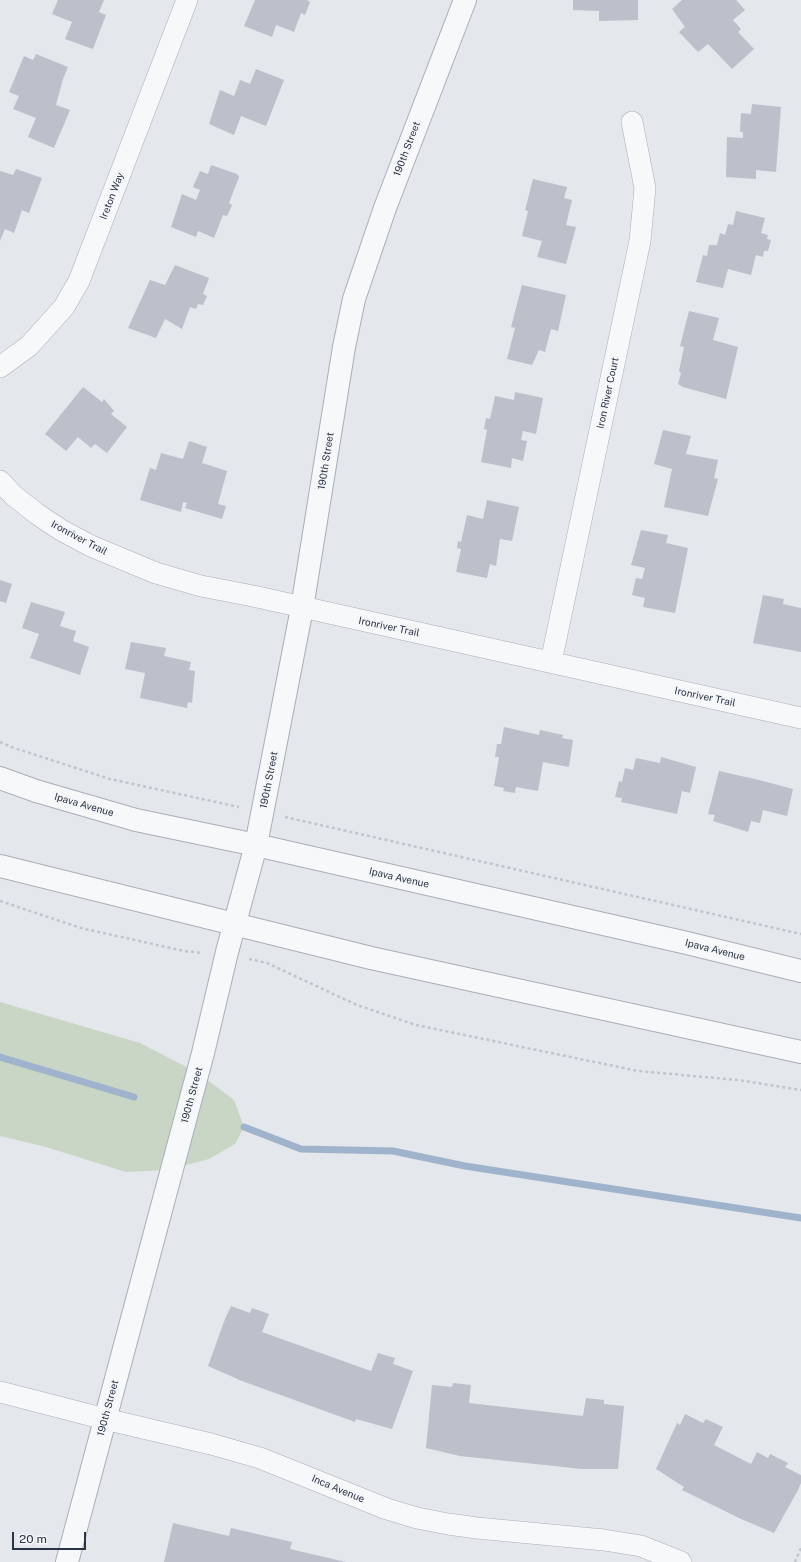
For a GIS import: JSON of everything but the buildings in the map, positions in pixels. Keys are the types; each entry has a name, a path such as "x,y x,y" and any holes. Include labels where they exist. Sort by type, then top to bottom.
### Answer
{"street":[{"name":"Ireton Way","path":"0,367 29,346 64,307 79,281 187,0"},
{"name":"190th Street","path":"67,1562 104,1419 201,1061 227,952 236,924 256,846 302,608 343,355 354,299 385,208 465,0"},
{"name":"Iron River Court","path":"551,662 640,241 645,188 632,122"},
{"name":"Ironriver Trail","path":"0,481 13,495 37,514 61,530 91,546 156,573 201,586 801,718"},
{"name":"Ipava Avenue","path":"0,778 36,791 136,820 687,943 801,971"},
{"path":"0,866 371,958 801,1052"},
{"name":"Inca Avenue","path":"0,1392 104,1419 211,1444 260,1458 379,1506 417,1518 470,1527 604,1540 641,1546 681,1562"}],"path":[{"path":"0,742 11,747 110,779 801,934"},
{"path":"0,901 81,928 176,950 196,953 227,952 267,963 357,1005 416,1025 638,1071 738,1080 801,1090"},
{"path":"795,1562 801,1548"}],"green space":[{"path":"0,1002 140,1043 198,1073 234,1100 244,1127 235,1144 209,1159 167,1170 126,1172 46,1147 0,1136"}],"waterway":[{"path":"0,1057 134,1097"},
{"path":"244,1127 301,1149 393,1151 465,1166 801,1218"}]}
